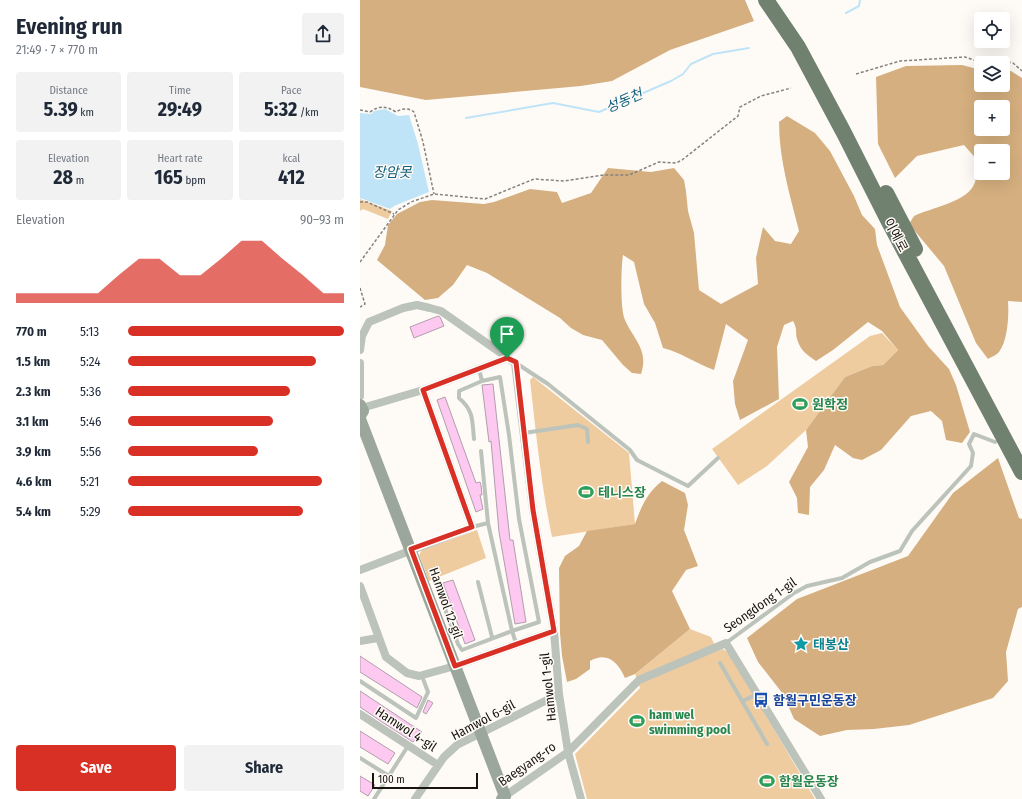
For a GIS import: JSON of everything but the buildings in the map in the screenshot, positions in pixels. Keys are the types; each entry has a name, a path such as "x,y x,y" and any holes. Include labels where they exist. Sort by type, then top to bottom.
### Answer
{"highway":[{"name":"이예로","path":"766,0 798,48 844,133 891,227 1022,472"},
{"name":"이예로","path":"776,0 816,62 1022,450"}],"street":[{"path":"360,350 362,336 369,322 403,308 417,305 441,311 507,358 516,362"},
{"name":"Hamwol 12-gil","path":"503,798 361,412 507,358"},
{"path":"360,362 360,396"},
{"name":"Hamwol 1-gil","path":"516,362 533,510 554,631 559,694 568,752 581,799"},
{"path":"360,570 411,549 472,527 423,390"},
{"path":"360,586 376,626 378,638 386,657 407,673 422,675 455,666 516,643 554,631"},
{"path":"360,641 378,638"},
{"path":"726,643 821,799"},
{"name":"Seongdong 1-gil","path":"568,752 639,680 726,643"},
{"name":"Hamwol 6-gil","path":"415,799 444,757 457,746 559,694"},
{"name":"Hamwol 4-gil","path":"360,714 438,765"},
{"name":"Baegyang-ro","path":"503,798 568,752"}],"lane":[{"path":"516,362 548,384 630,450 637,460 688,486 718,458"},
{"path":"479,369 482,381"},
{"path":"438,590 458,644 462,650 538,622 518,519 509,434 500,377 482,381 458,391 459,398 468,406 472,414 474,439"},
{"path":"523,433 578,425 587,429 588,442"},
{"name":"Seongdong 1-gil","path":"726,643 794,593 807,586 838,580 870,562 900,552 912,531 971,466 973,453 969,444 974,434 995,442"},
{"path":"481,450 488,523 516,643"},
{"path":"472,527 488,523"},
{"path":"478,582 492,638"},
{"path":"720,663 767,744"},
{"path":"360,681 416,718 428,692 422,675"},
{"path":"743,701 757,694"},
{"path":"374,799 408,746"},
{"path":"360,758 389,776"}],"path":[{"path":"856,74 900,61 965,57 982,63 1004,61 1013,63 1022,71"},
{"path":"360,262 394,214 411,202 434,194 485,199 534,179 564,181 604,174 629,175 659,162 676,163 682,160 738,116 740,107 761,96 791,88"},
{"path":"360,110 370,112 377,108 387,107 396,112 403,109 412,110 417,118 434,194"},
{"path":"360,202 368,202 394,214"},
{"path":"360,288 365,304 360,307"}],"shaded area":[{"path":"360,0 745,0 754,21 670,50 612,81 581,86 426,100 360,87"},
{"path":"962,65 974,68 974,92 1010,92 1010,71 1022,78 1022,302 1008,301 1008,320 1002,347 998,353 988,359 976,343 944,266 909,224 914,216 948,204 965,195 971,189 976,180 1010,180 1010,144 974,144 974,156 964,145 917,156 895,178 878,144 876,77 906,66"},
{"path":"787,116 815,133 830,151 854,196 862,215 875,229 877,245 900,307 928,346 949,369 956,385 970,432 962,443 946,440 942,421 931,411 911,416 881,450 862,460 853,458 835,445 824,470 810,487 809,515 798,513 797,498 789,482 808,447 806,430 845,377 872,366 883,365 898,350 882,331 868,322 833,350 816,361 800,346 793,321 784,325 777,347 779,399 740,420 735,404 733,381 748,340 726,324 714,370 663,348 655,323 644,304 634,262 623,255 621,288 623,315 642,352 643,366 641,374 632,373 623,365 602,340 583,335 571,328 560,318 487,273 467,265 453,285 438,298 425,300 377,260 385,245 388,225 397,214 420,202 432,200 484,204 530,189 557,192 562,203 591,193 608,168 651,172 674,168 684,180 688,211 694,233 699,290 721,304 758,284 756,258 763,227 775,241 791,244 799,231 786,177 779,136 779,122"},
{"path":"360,199 392,211 388,219 363,209 360,211"},
{"name":"원학정","path":"882,333 898,350 883,365 872,366 845,377 806,430 767,466 738,485 712,449 870,336"},
{"path":"533,377 629,453 635,524 552,537 537,439 530,380"},
{"path":"998,458 1019,518 1022,519 1022,607 1018,609 1006,652 1008,681 993,698 909,725 847,730 820,736 794,719 783,694 758,662 747,638 797,599 908,556 953,493"},
{"path":"662,481 685,493 688,505 684,530 698,566 686,570 672,591 690,629 635,674 625,678 615,663 602,657 590,661 590,669 576,679 567,682 562,656 560,633 559,568 565,556 579,546 587,531 635,524 645,501 652,490"},
{"path":"477,530 486,558 429,581 419,555 422,550"},
{"path":"690,629 711,637 717,650 723,649 729,653 815,799 587,799 575,754 640,688 635,674"}],"water":[{"name":"장암못","path":"385,109 398,116 409,115 418,144 429,192 390,209 360,198 360,113 371,114 374,111"}],"waterway":[{"name":"성동천","path":"846,13 859,6 860,0"},
{"name":"성동천","path":"466,118 553,103 599,112 671,81 683,74 691,64 713,54 749,48"}],"place":[{"name":"원학정","path":"800,404"},
{"name":"테니스장","path":"586,492"},
{"name":"태봉산","path":"801,644"},
{"name":"함월구민운동장","path":"761,700"},
{"name":"ham wel swimming pool","path":"637,721"},
{"name":"함월운동장","path":"767,781"}],"route":[{"path":"507,358 516,362 522,429 533,510 554,631 516,643 455,666 411,549 472,527 423,390 507,358"}]}
